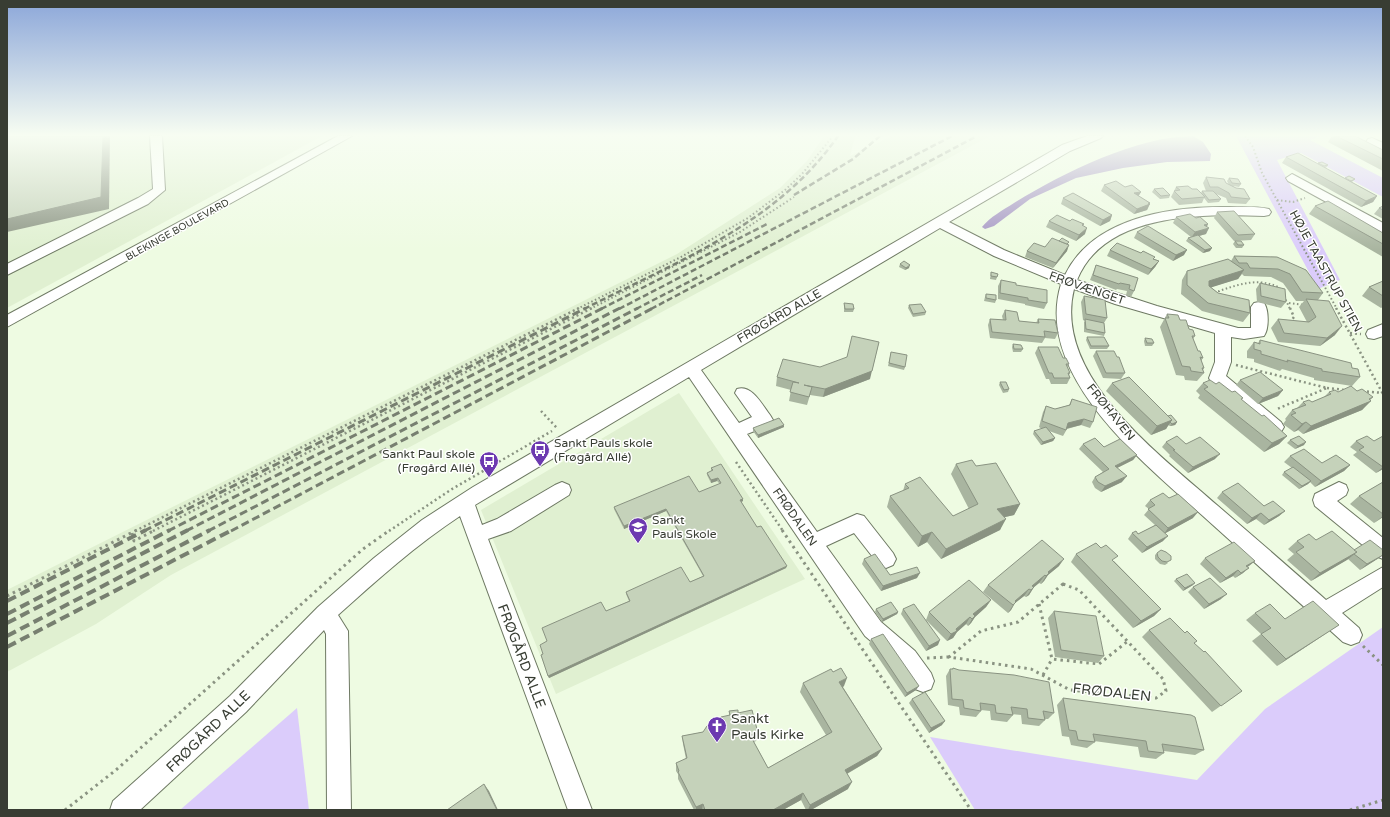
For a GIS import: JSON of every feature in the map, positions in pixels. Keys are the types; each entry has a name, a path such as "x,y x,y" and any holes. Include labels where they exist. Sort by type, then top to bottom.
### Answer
{"street":[{"path":"7,270 143,202 159,190 158,174"},
{"name":"BLEKINGE BOULEVARD","path":"7,322 277,174"},
{"name":"FRØGÅRD ALLE","path":"122,810 238,704 325,614 399,549 464,502 1021,174"},
{"path":"1292,178 1383,229"},
{"path":"1305,198 1319,193"},
{"name":"FRØHAVEN","path":"1264,212 1223,210 1181,212 1148,219 1129,226 1106,238 1081,259 1067,283 1063,318 1070,349 1085,380 1098,400 1138,445 1350,635"},
{"name":"FRØVÆNGET","path":"939,222 983,246 1067,283 1119,300 1223,329 1243,334 1259,332 1259,307"},
{"path":"1223,329 1223,362 1217,378 1275,427"},
{"name":"FRØDALEN","path":"691,368 873,629 907,658 923,681"},
{"path":"736,431 764,420 743,393"},
{"path":"477,536 504,525 562,490"},
{"path":"1339,490 1322,500 1383,550"},
{"name":"FRØGÅRD ALLE","path":"464,502 580,810"},
{"path":"813,543 857,522 886,559"},
{"path":"1326,612 1383,576"},
{"path":"325,614 337,631 338,810"}],"path":[{"path":"7,596 681,257 736,226 779,197 803,174"},
{"name":"HØJE TAASTRUP STIEN","path":"1263,174 1383,393"},
{"path":"132,533 134,541 680,264 740,232 794,197"},
{"path":"1276,200 1293,202 1305,198"},
{"path":"1289,303 1312,305"},
{"path":"1328,306 1335,307"},
{"path":"1223,362 1328,388 1351,390"},
{"path":"1262,416 1328,388"},
{"path":"1359,391 1383,393"},
{"path":"541,411 558,428"},
{"path":"731,455 971,810"},
{"name":"FRØDALEN","path":"907,658 949,657 1031,669 1070,690 1156,698 1166,691 1163,679 1079,590 1062,584 1018,622 981,631 949,657"},
{"path":"1039,604 1052,659 1043,675"},
{"path":"1350,635 1383,665"},
{"path":"1052,659 1099,664 1128,642"},
{"path":"1350,810 1383,800"}],"shaded area":[{"path":"7,174 252,174 7,308"},
{"path":"794,174 919,174 171,575 96,624 7,672 7,590 677,254 780,188"},
{"path":"1066,174 1094,174 1076,178 1030,199 994,226 985,229 982,227 997,214"},
{"path":"1256,174 1284,174 1340,280 1318,289"},
{"path":"1340,174 1376,174 1383,178 1383,197"},
{"name":"Sankt Pauls Skole","path":"679,393 805,579 556,694 481,510"},
{"path":"1383,627 1383,810 975,810 930,737 1197,780 1265,709"},
{"path":"297,708 309,810 180,810"}],"building":[{"path":"7,174 102,174 101,197 7,219"},
{"path":"1317,174 1337,174 1377,196 1366,201"},
{"path":"1349,176 1355,179 1351,181 1345,178"},
{"path":"1206,177 1224,179 1226,183 1236,188 1244,189 1250,199 1231,197 1229,193 1218,187 1210,187"},
{"path":"1229,178 1238,179 1241,184 1232,183"},
{"path":"1116,181 1125,187 1132,185 1141,192 1134,193 1150,204 1137,209 1104,185"},
{"path":"1188,186 1192,189 1197,189 1205,197 1182,199 1174,191 1180,190 1176,187"},
{"path":"1163,188 1170,195 1161,196 1154,189"},
{"path":"1202,191 1213,191 1221,199 1209,200"},
{"path":"1073,193 1112,215 1103,220 1063,198"},
{"path":"1328,201 1383,233 1383,244 1315,206"},
{"path":"1234,211 1255,234 1238,235 1217,212"},
{"path":"1190,214 1196,218 1200,217 1208,224 1204,225 1209,228 1195,232 1176,217"},
{"path":"1057,215 1070,221 1072,219 1084,224 1082,225 1087,228 1079,235 1049,221"},
{"path":"1148,226 1187,250 1176,255 1137,232"},
{"path":"1198,235 1212,248 1205,250 1188,238"},
{"path":"1052,238 1069,245 1056,263 1027,251 1034,243 1045,247"},
{"path":"1062,238 1069,242 1067,244 1059,241"},
{"path":"1235,241 1241,241 1244,245 1238,245"},
{"path":"1117,243 1141,253 1143,251 1155,257 1153,259 1159,261 1151,269 1110,250"},
{"path":"1234,256 1277,257 1306,270 1323,293 1302,292 1290,274 1278,269 1250,268 1247,263 1239,263"},
{"path":"1228,259 1244,270 1209,281 1209,286 1218,293 1249,300 1250,313 1208,303 1187,285 1187,271"},
{"path":"904,261 910,265 906,268 900,264"},
{"path":"1096,265 1138,278 1134,291 1129,289 1130,285 1119,284 1093,275"},
{"path":"991,272 998,274 997,277 991,276"},
{"path":"1001,280 1016,283 1016,285 1047,290 1047,303 1000,293"},
{"path":"1383,281 1383,296 1369,287"},
{"path":"1260,283 1285,289 1286,302 1261,296"},
{"path":"986,294 996,295 996,300 986,298"},
{"path":"1084,296 1105,300 1107,318 1086,314"},
{"path":"1306,299 1329,301 1342,326 1327,338 1284,333 1278,319 1309,322 1316,317"},
{"path":"844,303 853,304 854,309 845,309"},
{"path":"921,304 926,312 913,314 909,305"},
{"path":"1005,310 1017,312 1019,321 1039,323 1038,319 1055,320 1058,333 1044,331 1045,337 992,332 990,319 1006,320"},
{"path":"1167,314 1178,315 1180,320 1186,320 1189,329 1193,330 1195,336 1192,336 1198,351 1200,351 1203,358 1200,357 1204,368 1202,368 1204,373 1191,371 1190,367 1182,366 1165,318 1169,318"},
{"path":"1085,319 1104,323 1105,333 1086,329"},
{"path":"852,336 879,342 872,371 825,389 804,385 812,387 809,397 790,392 793,382 799,383 777,377 783,359 820,367 847,357"},
{"path":"1087,337 1104,337 1109,346 1091,346"},
{"path":"1145,338 1152,339 1154,343 1147,343"},
{"path":"1260,340 1351,363 1352,368 1358,369 1360,377 1322,371 1322,369 1287,360 1288,362 1261,354 1261,351 1254,349 1254,342 1260,344"},
{"path":"1013,344 1021,345 1023,349 1014,349"},
{"path":"1038,347 1058,347 1063,358 1066,358 1069,364 1066,364 1070,373 1068,373 1070,378 1054,378 1052,373 1049,373"},
{"path":"1096,351 1114,351 1117,357 1119,357 1125,373 1106,373"},
{"path":"891,352 907,355 905,367 889,363"},
{"path":"1260,372 1283,390 1263,398 1240,380"},
{"path":"1129,377 1172,420 1157,426 1112,383"},
{"path":"1210,380 1216,384 1219,382 1232,392 1235,391 1243,398 1241,399 1262,416 1264,415 1287,436 1272,443 1204,389 1208,387 1203,383"},
{"path":"1000,382 1006,382 1009,389 1004,390"},
{"path":"1351,386 1357,391 1362,389 1373,397 1369,399 1371,401 1311,426 1306,422 1302,424 1291,415 1296,413 1292,410 1306,405 1303,402 1309,400 1312,402 1331,394 1329,392 1335,390 1338,392"},
{"path":"1072,399 1097,407 1093,422 1084,419 1068,423 1066,430 1042,421 1046,406 1055,409 1070,405"},
{"path":"1171,415 1177,422 1172,424 1170,422 1172,420 1168,416"},
{"path":"779,418 784,425 758,435 753,428"},
{"path":"1046,427 1055,438 1043,442 1034,431"},
{"path":"1177,436 1186,444 1200,437 1220,454 1193,467 1166,442"},
{"path":"1299,436 1306,442 1298,446 1290,440"},
{"path":"1367,436 1374,441 1383,436 1383,467 1359,450 1364,447 1356,441"},
{"path":"1095,438 1104,447 1120,439 1137,455 1115,466 1127,476 1105,486 1098,482 1095,477 1109,469 1083,444"},
{"path":"1304,449 1322,463 1336,455 1350,465 1321,481 1290,456"},
{"path":"972,460 976,466 996,463 1020,504 997,509 1006,519 946,549 932,532 922,536 890,496 909,488 905,484 920,477 953,516 978,504 956,464"},
{"path":"721,464 743,499 740,500 757,527 761,526 787,566 548,676 541,655 543,654 540,645 547,641 542,628 601,602 606,611 630,601 626,592 681,567 690,582 704,576 666,509 624,526 614,507 689,476 699,492 721,483 718,478 711,480 707,473 713,470 711,468"},
{"path":"1293,467 1311,481 1302,486 1284,472"},
{"path":"1383,482 1383,514 1359,496"},
{"path":"1238,483 1264,506 1273,501 1285,511 1269,520 1261,513 1252,518 1222,492"},
{"path":"1163,493 1169,498 1178,494 1198,512 1168,528 1148,509 1155,505 1150,500"},
{"path":"1156,525 1168,536 1147,547 1132,533 1136,531 1138,534"},
{"path":"1332,531 1357,552 1320,573 1296,552 1304,547 1297,541 1309,534 1316,540"},
{"path":"1042,540 1064,559 1048,572 1049,573 1046,576 1045,575 1032,586 1034,587 1031,590 1029,589 1015,601 1016,602 1013,605 988,585"},
{"path":"1370,540 1383,550 1383,555 1367,564 1354,554 1357,552 1354,550"},
{"path":"1234,542 1255,561 1246,566 1249,568 1241,573 1238,570 1226,578 1205,558"},
{"path":"1096,543 1101,548 1106,545 1118,556 1112,560 1161,609 1141,621 1076,554"},
{"path":"1161,550 1171,556 1171,560 1167,562 1162,561 1158,557 1157,553"},
{"path":"875,554 890,575 917,567 920,573 883,586 864,559"},
{"path":"1187,574 1195,583 1185,588 1176,579"},
{"path":"1210,578 1227,594 1209,604 1193,587"},
{"path":"969,580 991,600 973,614 975,616 972,619 970,617 956,629 957,631 951,634 929,612"},
{"path":"1313,601 1339,625 1286,659 1261,634 1271,628 1255,613 1270,604 1285,619"},
{"path":"891,602 898,612 883,619 876,609"},
{"path":"914,604 940,640 929,646 903,609"},
{"path":"1054,611 1096,616 1104,656 1061,650"},
{"path":"1170,618 1185,633 1187,631 1197,641 1194,643 1204,652 1205,651 1242,691 1221,706 1149,630"},
{"path":"883,634 919,686 907,693 871,639"},
{"name":"Sankt Pauls Kirke","path":"841,668 847,678 839,682 882,749 845,770 852,782 810,805 803,793 773,810 705,810 703,804 696,807 678,772 676,763 687,758 682,736 703,732 707,726 716,725 721,717 730,715 729,711 738,710 738,713 752,710 758,733 750,735 768,768 832,732 803,683 831,669 833,672"},
{"path":"953,668 959,670 1014,675 1049,682 1054,713 1043,711 1045,720 1028,718 1027,709 1011,707 1013,715 996,713 995,705 980,703 981,711 964,708 963,700 952,699 950,669"},
{"path":"925,692 945,721 931,728 912,699"},
{"path":"1063,698 1191,715 1195,717 1204,750 1162,744 1164,753 1148,751 1146,741 1093,734 1095,742 1078,740 1076,731 1069,730"},
{"path":"484,784 497,810 447,810"}],"railway":[{"path":"584,309 654,275 723,238 786,194 806,174"},
{"path":"794,195 828,174"},
{"path":"619,309 879,174"},
{"path":"651,309 905,174"},
{"path":"601,309 767,224"},
{"path":"636,309 702,275"},
{"path":"168,531 603,308"},
{"path":"186,531 620,308"},
{"path":"208,531 638,308"},
{"path":"231,531 653,308"},
{"path":"144,531 584,309"},
{"path":"7,601 146,530"},
{"path":"7,614 170,530"},
{"path":"7,623 188,530"},
{"path":"7,636 210,530"},
{"path":"7,647 232,530"}],"place":[{"name":"Sankt Pauls skole (Frøgård Allé)","path":"540,467"},
{"name":"Sankt Paul skole (Frøgård Allé)","path":"489,478"},
{"name":"Sankt Pauls Skole","path":"638,544"},
{"name":"Sankt Pauls Kirke","path":"717,743"}]}
